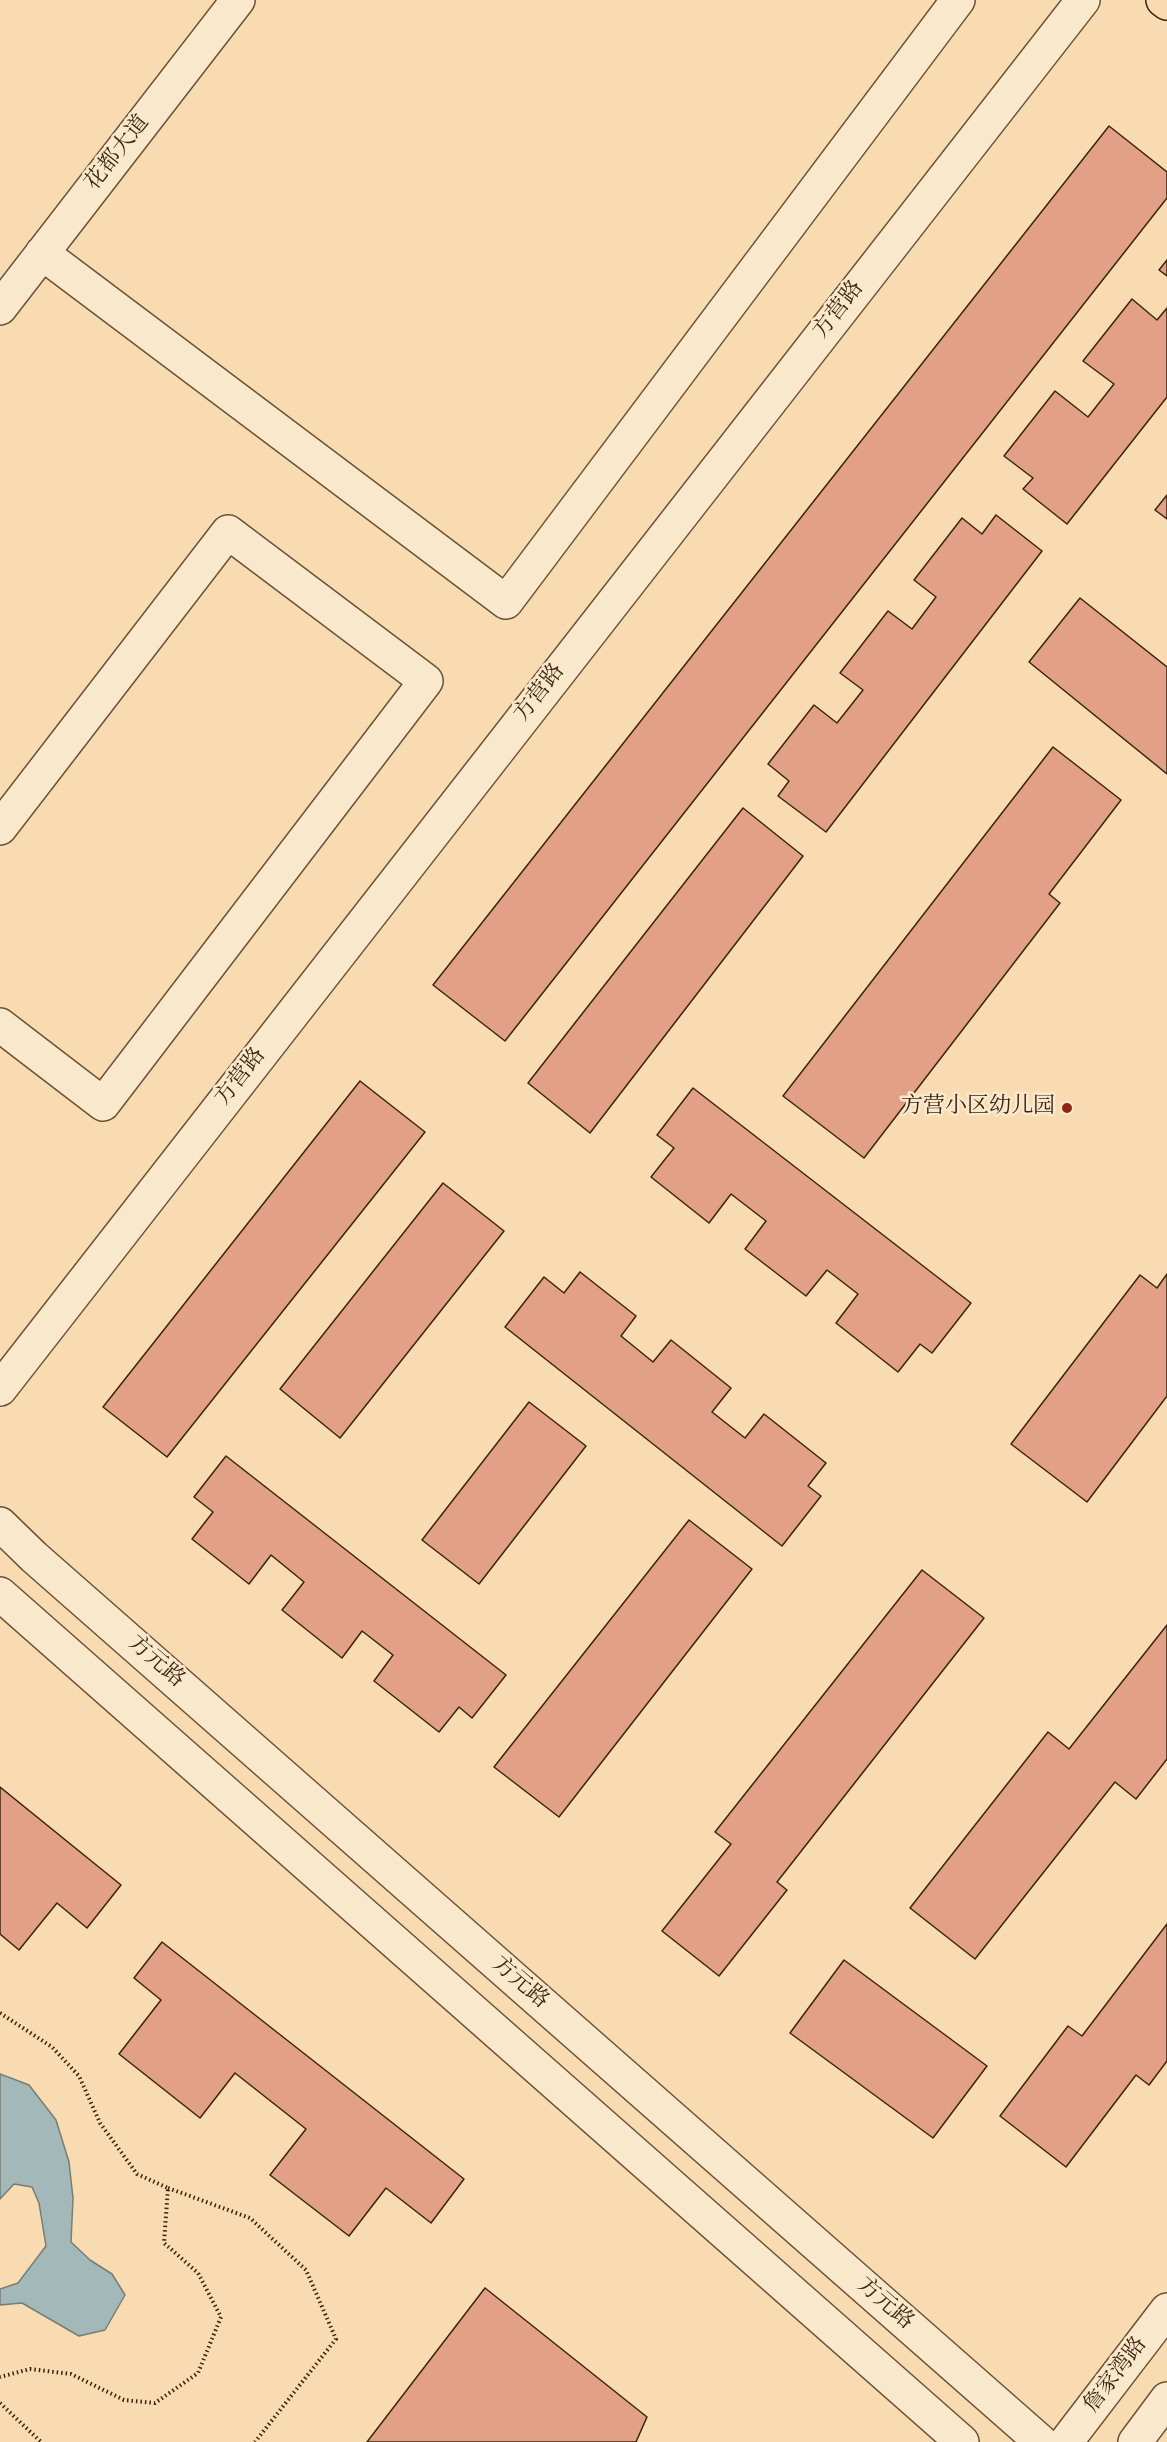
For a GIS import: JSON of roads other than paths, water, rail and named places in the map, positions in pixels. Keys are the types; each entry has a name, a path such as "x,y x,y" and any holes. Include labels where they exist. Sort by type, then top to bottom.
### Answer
{"main road":[{"path":"1163,0 1167,3"}],"street":[{"name":"花都大道","path":"0,308 238,0"},
{"path":"42,253 506,602 958,0"},
{"name":"方营路","path":"0,1389 1083,0"},
{"path":"0,828 228,532 426,681 103,1104 0,1025"},
{"name":"方元路","path":"0,1524 52,1573 1041,2442"},
{"path":"0,1594 962,2442"},
{"name":"詹家湾路","path":"1066,2442 1167,2310"},
{"path":"1135,2442 1167,2399"}],"place":[{"name":"方营小区幼儿园","path":"1067,1108"}]}
